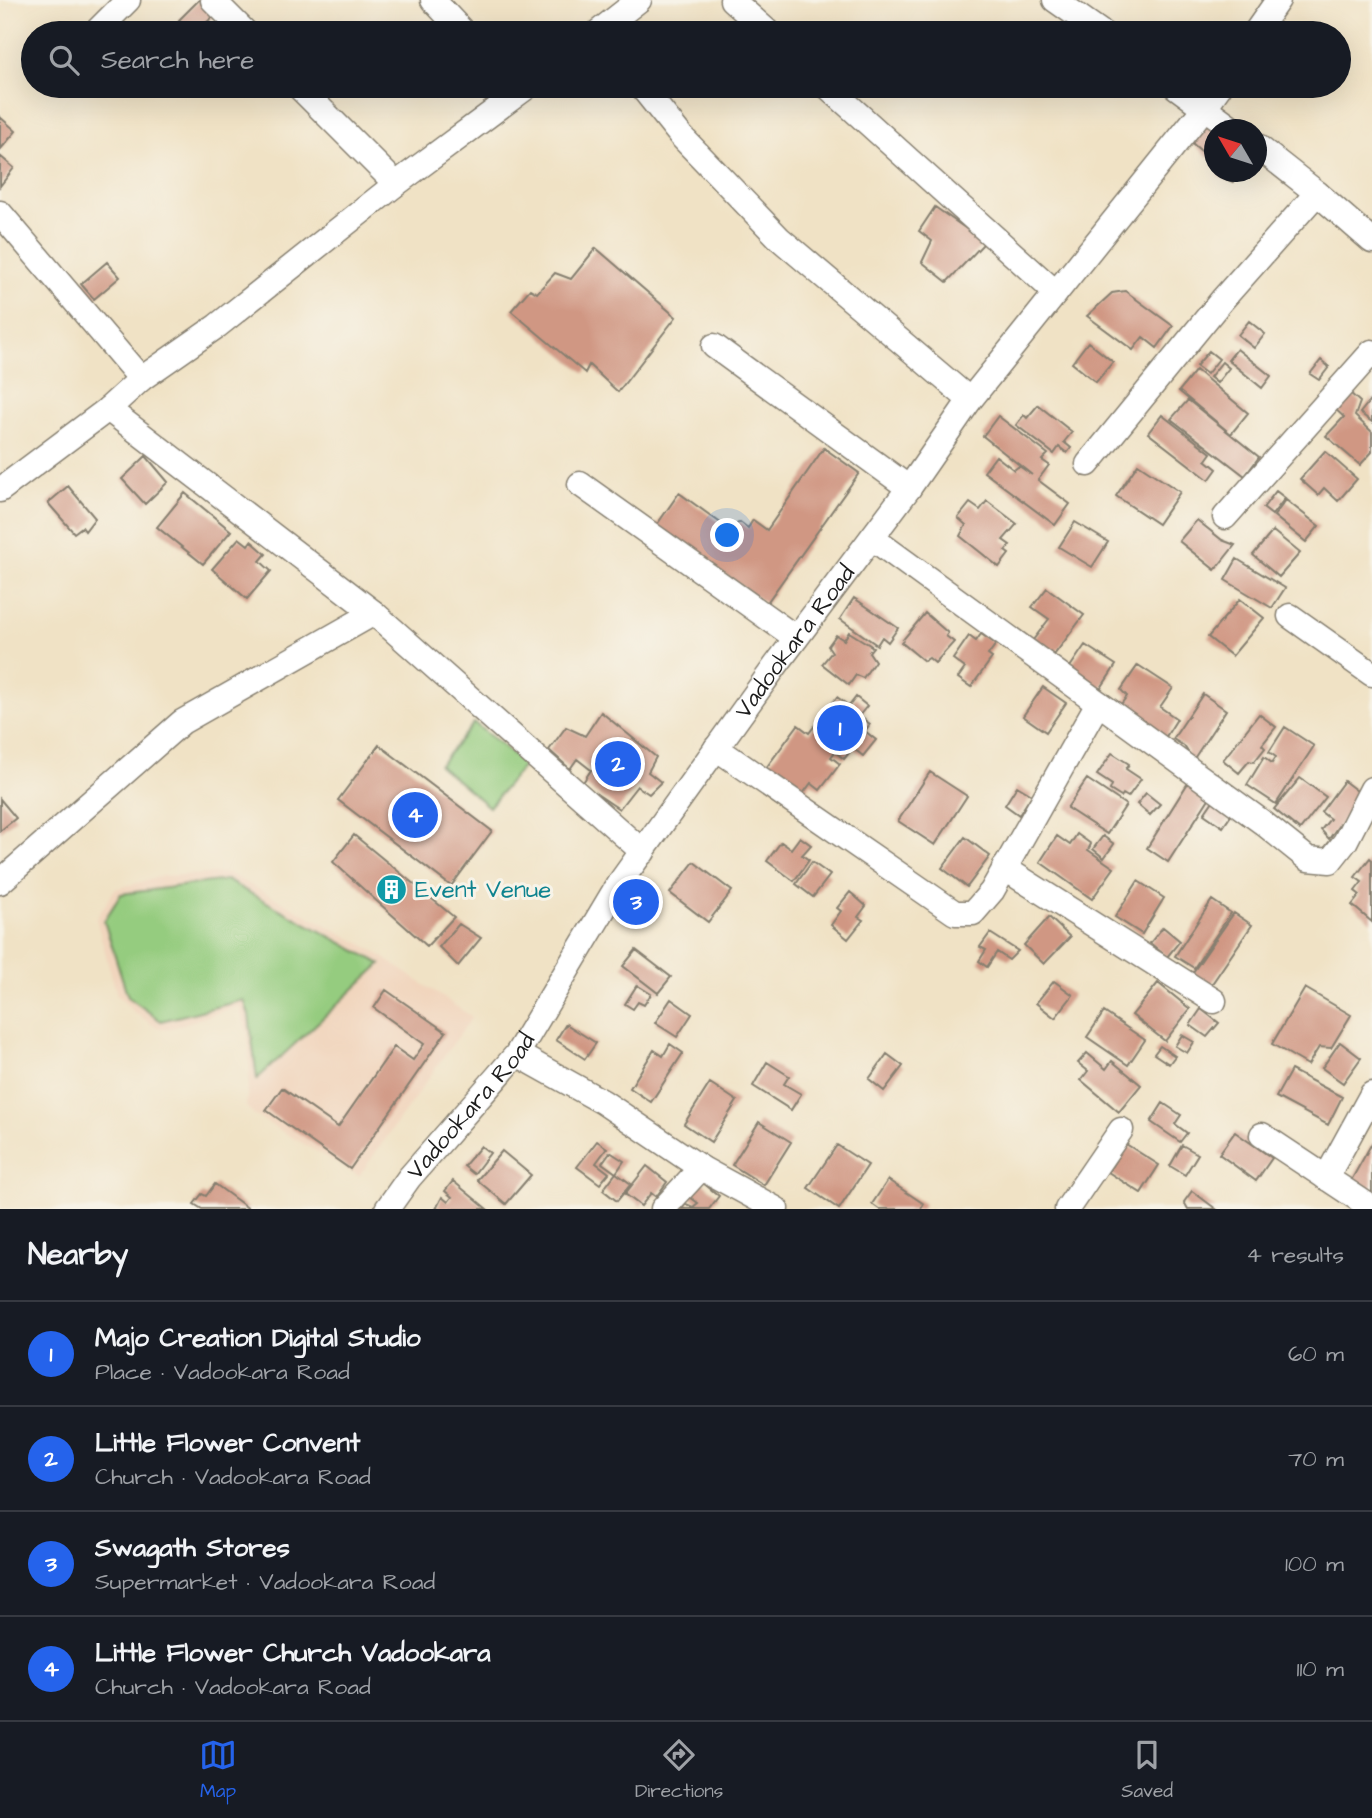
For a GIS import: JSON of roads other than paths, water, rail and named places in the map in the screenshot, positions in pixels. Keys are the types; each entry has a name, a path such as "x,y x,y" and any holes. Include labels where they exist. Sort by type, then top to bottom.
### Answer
{"street":[{"path":"107,21 128,0"},
{"path":"213,0 234,21"},
{"path":"433,0 453,21"},
{"path":"613,21 639,0"},
{"path":"732,0 756,21"},
{"path":"1055,0 1085,21"},
{"path":"1263,21 1278,0"},
{"path":"310,98 396,184"},
{"path":"0,490 108,409 141,379 217,326 507,98"},
{"path":"651,98 681,136 780,239 970,400"},
{"path":"840,98 1056,293"},
{"path":"1192,98 1221,119"},
{"name":"Vadookara Road","path":"387,1209 409,1178 517,1054 618,885 796,638 909,488 970,400 1211,98"},
{"path":"1267,154 1372,241"},
{"path":"1088,464 1222,300 1317,193"},
{"path":"0,213 141,379"},
{"path":"714,346 909,488"},
{"path":"1226,517 1372,352"},
{"path":"108,409 374,613 643,852"},
{"path":"580,484 796,638"},
{"path":"872,538 1262,822 1308,859 1330,861 1345,842 1372,789"},
{"path":"0,882 182,722 374,613"},
{"path":"1290,617 1372,674"},
{"path":"716,748 956,913 973,913 992,891 1098,702"},
{"path":"1004,868 1214,1001"},
{"path":"517,1054 603,1102 701,1168 776,1209"},
{"path":"1326,1178 1372,1094"},
{"path":"1067,1209 1121,1130"},
{"path":"1262,1135 1372,1208"},
{"path":"663,1209 701,1168"}],"place":[{"name":"Majo Creation Digital Studio","path":"840,728"},
{"name":"Little Flower Convent","path":"618,764"},
{"name":"Little Flower Church Vadookara","path":"415,815"},
{"name":"Event Venue","path":"392,889"},
{"name":"Swagath Stores","path":"636,902"}]}
